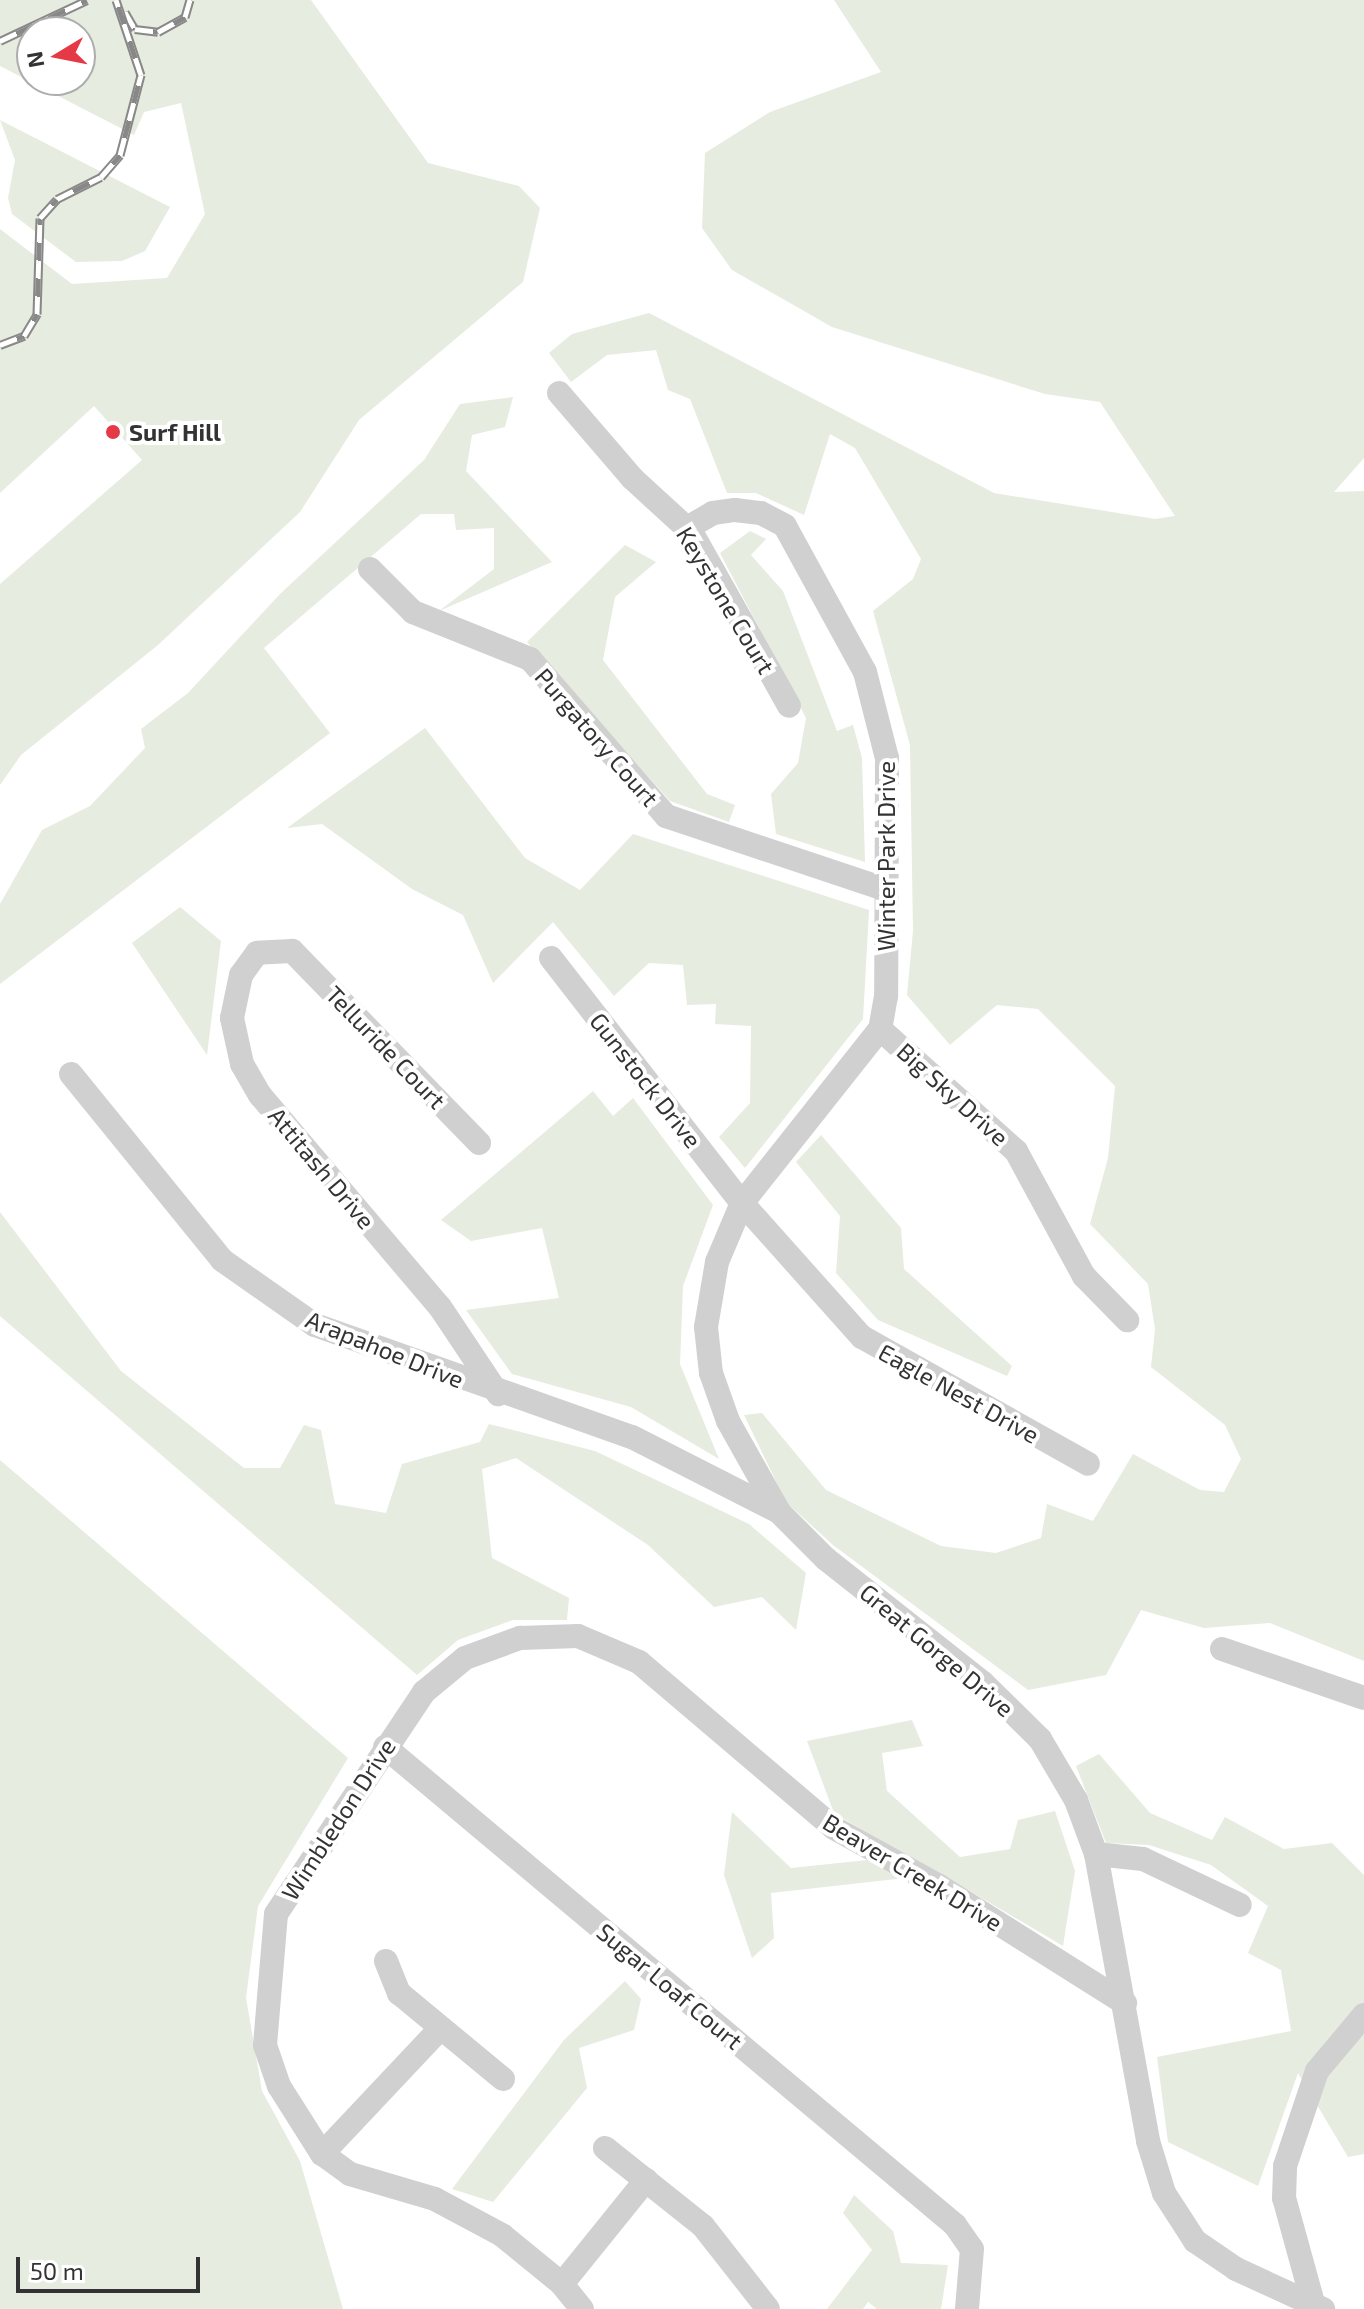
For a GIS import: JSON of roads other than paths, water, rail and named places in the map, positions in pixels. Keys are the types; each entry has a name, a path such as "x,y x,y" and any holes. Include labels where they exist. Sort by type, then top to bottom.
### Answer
{"street":[{"name":"Keystone Court","path":"559,393 632,478 687,528 789,706"},
{"name":"Winter Park Drive","path":"687,528 713,513 735,510 761,513 785,526 865,672 879,713 887,758 887,890 880,1029"},
{"name":"Purgatory Court","path":"370,569 413,612 530,659 666,816 887,890"},
{"name":"Telluride Court","path":"292,951 479,1143"},
{"name":"Attitash Drive","path":"292,951 257,953 241,975 232,1018 242,1064 260,1095 440,1307 498,1394"},
{"name":"Gunstock Drive","path":"551,958 742,1203"},
{"path":"742,1203 880,1029"},
{"name":"Big Sky Drive","path":"880,1029 1016,1151 1084,1276 1127,1320"},
{"name":"Arapahoe Drive","path":"71,1074 222,1260 315,1325 498,1394 632,1437 779,1512"},
{"name":"Great Gorge Drive","path":"742,1203 717,1262 706,1327 711,1373 728,1421 779,1512 826,1559 983,1683 1040,1739 1076,1800 1096,1854 1148,2141 1164,2193 1195,2241 1236,2269 1318,2306"},
{"name":"Eagle Nest Drive","path":"742,1203 862,1337 1088,1464"},
{"name":"Wimbledon Drive","path":"582,2309 562,2284 502,2235 435,2199 350,2174 322,2154 279,2086 265,2045 276,1914 424,1692 465,1658 520,1638 578,1636 639,1662"},
{"path":"1222,1649 1364,1698"},
{"name":"Beaver Creek Drive","path":"639,1662 834,1828 1125,2003"},
{"name":"Sugar Loaf Court","path":"385,1747 955,2225 972,2249 967,2309"},
{"path":"1096,1854 1143,1859 1240,1905"},
{"path":"386,1961 399,1993 439,2030 503,2079"},
{"path":"1318,2306 1284,2198 1285,2166 1317,2071 1364,2015"},
{"path":"322,2154 439,2030"},
{"path":"605,2148 703,2226 768,2309"},
{"path":"562,2284 646,2180"}],"railway":[{"path":"0,41 87,0"},
{"path":"0,345 24,336 37,314 40,218 57,199 101,177 120,155 141,75 116,0"},
{"path":"125,12 135,29 158,32 185,17 190,0"}],"place":[{"name":"Surf Hill","path":"113,432"}]}
